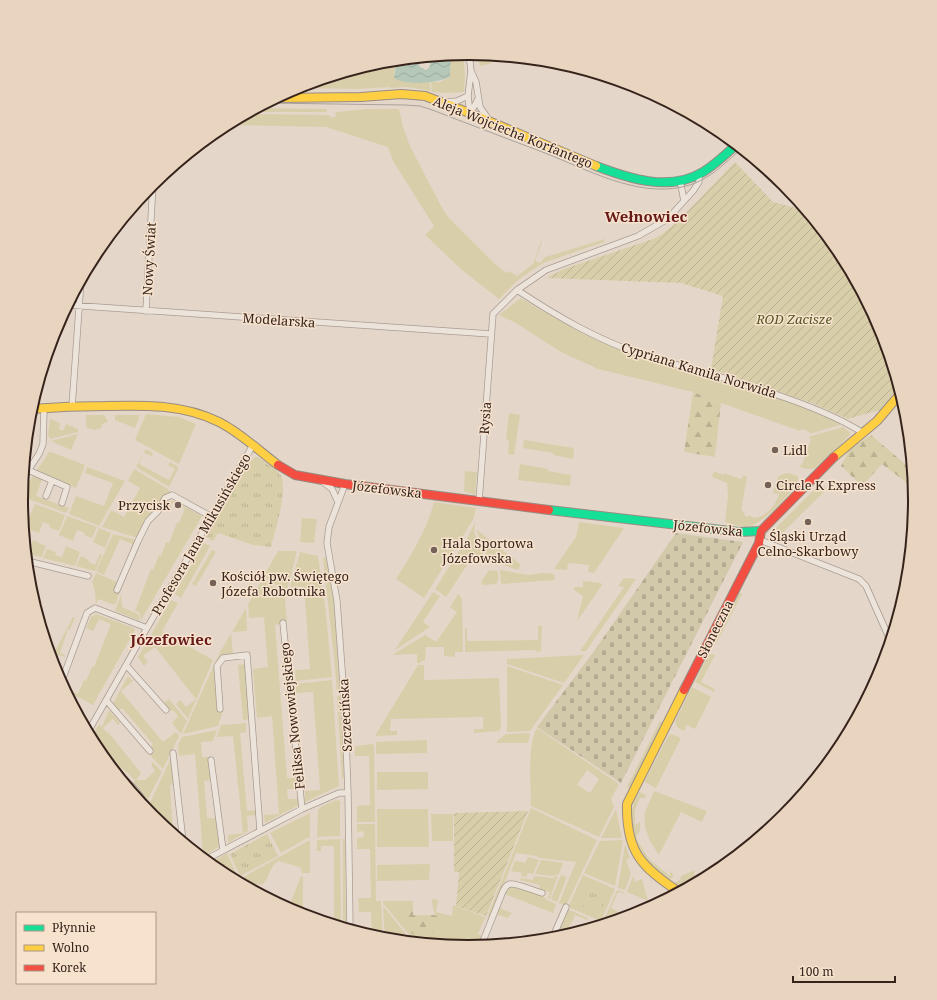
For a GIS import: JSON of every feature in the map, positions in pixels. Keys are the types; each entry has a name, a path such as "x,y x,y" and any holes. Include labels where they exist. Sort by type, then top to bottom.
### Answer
{"street":[{"path":"470,60 471,71 468,96 470,114"},
{"path":"471,71 476,82 480,107 490,122"},
{"name":"Aleja Wojciecha Korfantego","path":"289,98 334,98 400,94 425,96 490,122 551,149 628,178 650,181 680,180 699,174 716,163 733,148"},
{"path":"439,101 450,103 468,96"},
{"path":"470,114 478,99"},
{"name":"Rysia","path":"479,501 492,314 517,290 546,270 638,236 664,221 673,214 692,192 699,182 699,174"},
{"path":"680,180 684,201"},
{"name":"Nowy Świat","path":"146,311 152,194"},
{"name":"Cypriana Kamila Norwida","path":"517,290 577,327 625,348 661,360 744,383 810,406 863,433"},
{"path":"72,407 81,292"},
{"name":"Modelarska","path":"73,305 491,334"},
{"path":"761,531 786,507 816,474 841,450 863,433 887,411 897,399"},
{"name":"Józefowska","path":"37,409 133,405 170,406 187,409 220,422 290,473 320,480 479,501 738,532 761,531"},
{"path":"29,468 39,454 43,444 44,408"},
{"name":"Profesora Jana Mikusińskiego","path":"91,727 253,445"},
{"path":"29,470 67,487 62,503"},
{"path":"320,480 332,488 338,502"},
{"path":"46,496 52,481"},
{"name":"Szczecińska","path":"345,484 329,527 328,543 335,581 339,619 348,793 350,924"},
{"path":"118,590 148,521 158,511 165,498 172,495 212,517"},
{"name":"Słoneczna","path":"674,889 654,876 636,854 628,832 626,819 627,804 760,540 761,531"},
{"name":"Józefowska","path":"760,540 859,579 866,586 888,635"},
{"path":"33,562 88,576"},
{"path":"64,674 87,613 95,608 147,628"},
{"name":"Feliksa Nowowiejskiego","path":"283,623 302,809"},
{"path":"220,709 217,666 224,658 247,656 260,830"},
{"path":"126,665 166,710"},
{"path":"106,700 150,751"},
{"path":"173,753 182,834"},
{"path":"212,760 223,850"},
{"name":"Feliksa Nowowiejskiego","path":"211,857 302,809 339,793 348,793"},
{"path":"483,940 506,886 509,884 542,893"},
{"path":"555,932 566,907"}],"green space":[{"path":"451,60 464,60 464,92 432,92 431,82 440,82 450,77"},
{"path":"479,60 495,60 490,64 480,66"},
{"path":"396,66 394,74 429,81 431,91 407,87 360,89 313,88 354,75"},
{"path":"268,108 327,109 325,112 261,112"},
{"path":"367,109 399,109 403,127 410,146 441,206 449,218 506,273 509,271 517,276 533,264 541,241 542,242 535,261 540,263 545,257 605,239 604,242 543,263 518,280 499,299 462,270 425,235 434,226 393,161 388,147 326,127 238,125 257,114 329,115 332,118 336,116 335,113"},
{"name":"ROD Zacisze","path":"735,162 773,202 799,209 835,255 850,280 864,305 886,358 895,391 880,410 848,419 812,403 711,369 723,296 681,283 546,278 564,269 653,239 661,235 678,221"},
{"path":"521,298 583,333 632,355 649,361 761,391 795,403 843,424 809,434 810,432 802,429 800,431 693,392 598,369 561,352 516,323 499,315"},
{"path":"693,392 721,403 715,457 684,452"},
{"path":"509,413 520,415 514,455 508,454 509,441 506,440"},
{"path":"146,414 179,417 196,424 179,464 135,440"},
{"path":"86,415 104,415 108,422 102,424 101,428 94,430 86,427"},
{"path":"115,415 140,415 135,428 115,420"},
{"path":"50,419 60,423 59,429 63,431 66,424 78,429 78,432 50,439 48,435"},
{"path":"843,427 850,432 849,436 814,469 800,467 811,439 808,437"},
{"path":"78,434 71,450 51,441"},
{"path":"871,435 907,466 908,484 882,464 862,486 841,466 849,450"},
{"path":"524,440 574,448 573,459 553,455 553,453 523,448"},
{"path":"146,449 153,453 152,456 144,453 139,464 169,480 175,469 168,465 170,462 177,466 178,469 169,487 136,467"},
{"path":"49,452 85,465 76,488 35,473"},
{"path":"255,457 258,457 278,472 282,480 282,499 271,547 253,545 218,533 213,541 206,537 250,462"},
{"path":"520,464 571,475 570,486 518,480"},
{"path":"87,467 125,481 99,526 69,514 76,496 104,506 113,483 85,473"},
{"path":"134,469 168,489 171,494 138,538 102,527 111,510 124,517 140,488 128,481"},
{"path":"465,471 477,472 475,495 464,491"},
{"path":"714,471 723,475 724,473 741,479 744,475 747,477 741,510 747,517 749,515 754,518 758,517 770,510 776,502 779,494 773,493 780,475 788,473 796,475 798,477 798,484 769,515 755,524 740,526 725,522 728,496 727,483 712,477"},
{"path":"34,475 42,479 36,496 69,508 66,513 28,499 29,483"},
{"path":"820,484 827,489 775,540 771,536 772,532"},
{"path":"168,501 174,501 202,516 141,620 139,612 135,611 151,569 153,570 159,555 161,556 166,542 169,543 177,522 179,523 185,508 172,503 170,508 165,506"},
{"name":"Hala Sportowa Józefowska","path":"434,502 476,508 474,518 424,598 396,579 423,532"},
{"path":"35,504 65,515 59,531 50,528 50,525 43,522 39,533 29,529 29,519"},
{"path":"67,516 97,527 92,538 77,530 73,541 59,535"},
{"path":"302,518 317,519 314,543 300,542"},
{"path":"475,522 474,531 485,559 479,560 473,556 446,597 435,589 468,537"},
{"path":"579,522 624,528 594,573 588,572 589,565 568,563 567,570 554,569 576,537"},
{"path":"99,528 111,533 105,548 93,542"},
{"path":"476,529 521,565 518,570 488,560"},
{"path":"676,533 743,542 621,783 537,727 592,654"},
{"path":"113,534 137,540 135,545 120,539 104,575 96,571"},
{"path":"33,540 46,546 42,557 32,555 31,546"},
{"path":"204,543 210,546 181,598 175,594"},
{"path":"66,546 80,552 75,566 43,558 47,549 56,552 55,555 62,557"},
{"path":"212,550 216,552 196,586 192,584"},
{"path":"278,551 297,551 286,595 280,588 264,576"},
{"path":"300,552 318,556 325,605 332,677 296,681 295,670 310,669 304,587 290,587"},
{"path":"100,554 102,555 95,571 76,566 81,556 95,565"},
{"path":"326,557 334,602 340,692 337,692 323,558"},
{"path":"489,570 497,571 498,581 496,584 483,585 481,582"},
{"path":"500,570 528,575 543,573 554,574 555,580 503,584 501,583"},
{"path":"96,573 119,583 116,591 120,592 115,605 98,599 96,604 92,582"},
{"path":"263,578 279,590 285,598 287,621 281,621 281,624 275,625 287,778 297,778 298,789 287,789 288,799 299,799 299,805 265,823 264,815 279,814 272,716 257,718 253,669 268,667 264,617 249,618 248,604"},
{"path":"624,578 636,579 586,651 580,651 624,587 618,586"},
{"path":"583,581 601,583 602,585 577,621 583,596 574,590 574,587 583,587"},
{"path":"433,592 440,596 423,622 430,627 395,650"},
{"path":"738,592 742,594 716,644 713,642"},
{"path":"458,594 462,599 463,652 455,652 455,657 444,656 444,647 426,647 425,661 421,661 421,663 417,663 417,654 392,655 425,635 436,642 457,612 450,607"},
{"path":"121,595 122,607 138,614 140,621 115,611"},
{"path":"171,600 178,603 162,631 213,660 188,719 176,704 180,700 186,707 196,699 155,647 143,656 148,662 144,666 138,657"},
{"path":"246,608 247,631 232,632"},
{"path":"96,614 134,628 135,630 93,705 73,695 72,692 78,694 84,680 86,681 92,667 94,667 111,624 99,619 93,631 86,628 91,617"},
{"path":"73,617 75,618 70,629 68,629 60,653 65,655 65,657 59,655 58,658 55,652"},
{"path":"538,626 542,626 541,651 465,652 465,628 467,628 467,641 538,640"},
{"path":"231,633 233,655 223,656 216,666 218,711 223,711 218,726 183,734 219,654"},
{"path":"584,655 564,683 507,664 507,659"},
{"path":"708,655 715,655 701,682 715,689 714,692 695,682"},
{"path":"247,664 251,719 243,720 238,665"},
{"path":"418,665 424,665 424,680 499,678 501,727 499,731 474,733 474,729 483,729 483,717 391,719 390,731 397,731 397,735 375,736"},
{"path":"507,666 563,685 530,731 507,732"},
{"path":"128,676 133,681 121,691 163,742 176,732 179,736 163,769 150,755 154,752 150,748 153,744 122,708 118,711 112,705"},
{"path":"332,680 339,786 305,802 305,791 320,790 313,692 296,693 295,684"},
{"path":"692,687 711,697 695,729 687,725 684,731 677,727 675,721"},
{"path":"340,695 344,777 342,780 337,696"},
{"path":"169,699 187,721 181,734 172,723 178,716 164,703"},
{"path":"109,710 120,723 118,725 113,719 103,728 107,733 108,732 141,773 136,780 145,780 155,771 151,765 153,762 162,772 147,801 136,785 132,784 135,780 116,764 102,745 94,732 99,724 102,727"},
{"path":"660,721 663,723 630,789 627,787"},
{"path":"246,723 246,732 240,733 247,811 257,810 257,815 247,816 248,831 228,843 228,835 243,833 233,736 217,737 221,725"},
{"path":"537,728 619,784 611,799 614,807 599,837 531,806 530,766 534,735","holes":["587,770 599,779 590,793 577,785"]},
{"path":"217,730 213,741 201,742 202,757 209,757 211,780 204,781 207,818 216,818 219,847 207,854 203,851 195,754 179,756 178,745 182,737"},
{"path":"530,733 528,743 497,743 497,741 506,734"},
{"path":"671,734 681,738 656,788 644,782 668,736"},
{"path":"427,740 427,753 376,754 376,742"},
{"path":"374,744 375,822 357,822 357,806 370,805 369,756 355,756 355,746"},
{"path":"172,756 175,785 170,785 172,826 150,803"},
{"path":"377,772 428,772 428,789 377,790"},
{"path":"654,791 707,811 702,822 681,812 659,855 650,841 644,819"},
{"path":"639,792 646,796 645,798 640,798 635,810 635,825 640,822 640,831 636,836 637,840 649,859 670,876 670,870 673,876 670,880 658,872 648,862 639,849 635,839 631,815 633,805"},
{"path":"336,800 340,801 340,836 317,837 318,810 322,806"},
{"path":"531,808 597,840 566,906 559,903 576,862 540,858 516,853 491,918 487,917"},
{"path":"377,809 428,809 429,847 377,847"},
{"path":"616,809 622,838 601,838"},
{"path":"528,811 486,916 456,906 459,872 454,872 454,813"},
{"path":"310,813 310,838 307,838 281,853 270,833"},
{"path":"431,814 453,814 453,841 432,841"},
{"path":"357,824 375,824 376,901 381,901 383,932 372,929 371,912 359,912 358,898 371,898 370,849 357,849 357,838 364,837 363,831 357,832"},
{"path":"267,834 278,856 240,876 230,854"},
{"path":"340,839 341,921 334,919 334,846 321,846 321,851 317,851 317,840"},
{"path":"343,839 345,839 346,923 343,922"},
{"path":"623,840 615,886 584,873 600,841"},
{"path":"310,841 310,873 302,873 301,868 279,861 274,865 267,879 262,885 253,884 242,877"},
{"path":"625,844 630,858 626,860 631,874 625,890 618,888"},
{"path":"227,853 236,874 224,866 215,860"},
{"path":"528,857 539,860 533,874 528,873 526,877 521,876 522,873 511,871 515,861 525,863"},
{"path":"541,860 563,863 559,874 553,876 535,874"},
{"path":"430,864 429,880 377,881 377,865"},
{"path":"695,870 694,875 696,877 680,886 674,883 680,880 681,876"},
{"path":"558,875 550,899 548,898 550,892 539,890 540,885 520,880 521,878 533,880 534,876 553,878"},
{"path":"561,875 567,877 557,902 551,899"},
{"path":"583,875 615,889 602,919 599,920 568,907"},
{"path":"301,876 303,877 303,908 291,903"},
{"path":"633,876 635,882 642,879 648,901 627,892"},
{"path":"510,885 541,894 547,900 556,904 553,913 505,894 500,908 512,913 508,918 495,914 504,892"},
{"path":"617,890 625,893 618,892 611,908 621,913 604,919"},
{"path":"590,891 606,899 599,914 583,907"},
{"path":"432,899 438,900 436,912 452,916 453,905 490,919 485,918 478,934 482,936 481,940 440,940 411,937 383,903 384,901 413,901 413,915 434,915 435,912 433,911"},
{"path":"413,905 413,915 434,915 439,917 440,920 438,926 429,939 417,938 406,928 402,910 405,906"},
{"path":"383,906 406,934 404,936 385,932"},
{"path":"567,909 588,918 587,920 575,915 569,928 557,931"}],"water":[{"path":"451,60 450,77 438,81 422,83 406,82 394,78 396,66 420,62 419,66 426,70 430,65 430,62"}],"tram line":[{"path":"278,103 420,106 612,180 647,188 665,189 691,185 707,177 738,152"}],"traffic: fast":[{"path":"596,166 636,179 664,182 677,181 690,178 703,172 733,148"},
{"path":"549,510 739,532 761,531"}],"traffic: slow":[{"path":"290,98 361,97 401,94 425,96 596,166"},
{"path":"834,457 877,421 897,398"},
{"path":"37,409 77,406 149,406 191,412 205,416 227,426 278,465"},
{"path":"674,889 646,866 638,856 629,834 627,804 684,690"}],"traffic: jam":[{"path":"684,690 759,543 761,531 834,457"},
{"path":"278,465 295,475 345,484 549,510"}],"place":[{"name":"Lidl","path":"775,450"},
{"name":"Circle K Express","path":"768,485"},
{"name":"Przycisk","path":"178,505"},
{"name":"Śląski Urząd Celno-Skarbowy","path":"808,522"},
{"name":"Hala Sportowa Józefowska","path":"434,550"},
{"name":"Kościół pw. Świętego Józefa Robotnika","path":"213,583"}],"district":[{"name":"Wełnowiec","path":"646,217"},
{"name":"Józefowiec","path":"171,640"}]}
